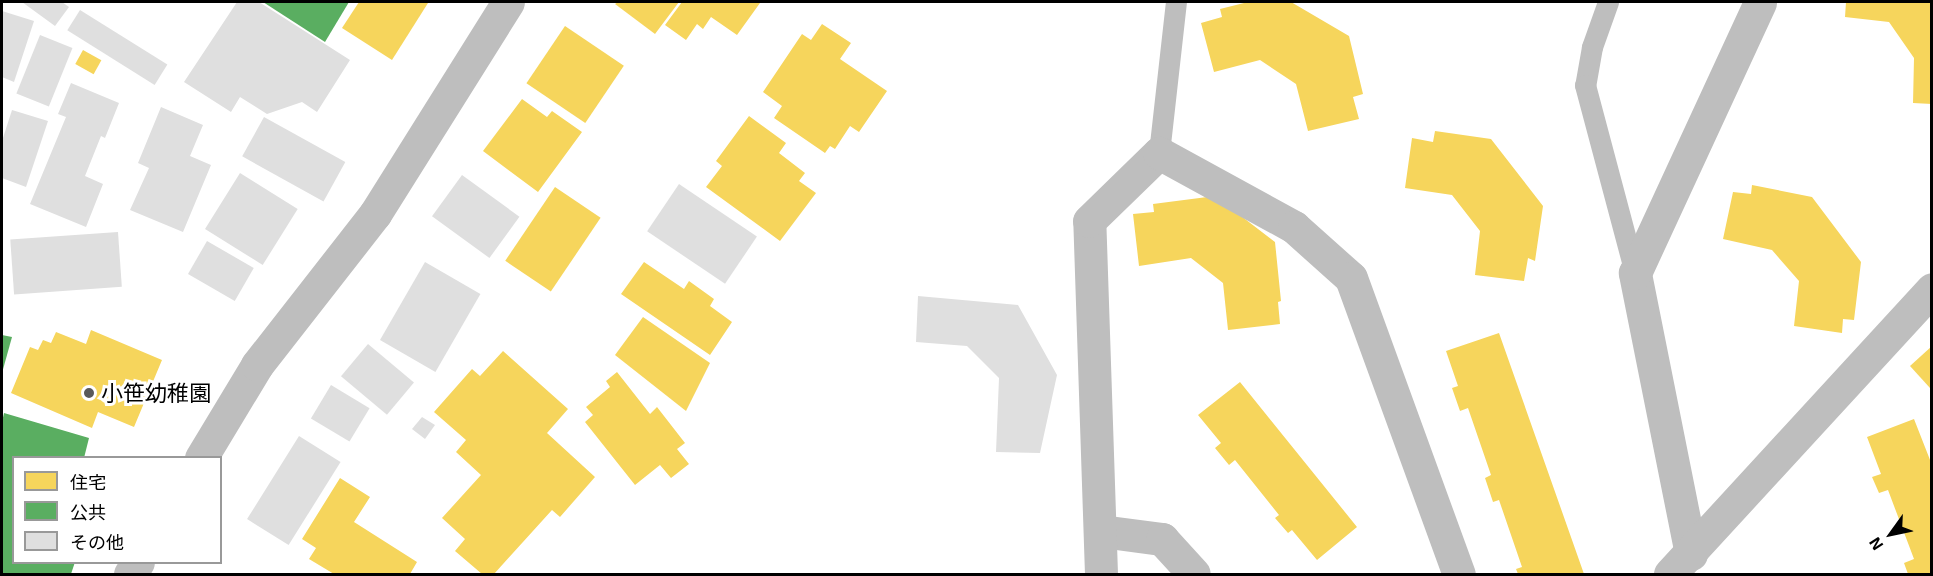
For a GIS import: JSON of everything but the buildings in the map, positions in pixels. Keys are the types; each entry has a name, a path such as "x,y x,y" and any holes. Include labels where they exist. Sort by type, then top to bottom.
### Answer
{"street":[{"path":"202,456 257,365 375,214 508,2"},
{"path":"1681,564 1635,273 1760,2"},
{"path":"1101,574 1089,221 1159,153 1294,227 1351,278 1459,574"},
{"path":"1681,564 1932,289"},
{"path":"1101,531 1162,539 1194,574"}],"lane":[{"path":"1159,153 1176,2"},
{"path":"1608,2 1592,47 1585,86 1635,273"}],"place":[{"name":"小笹幼稚園","path":"89,393"}]}
